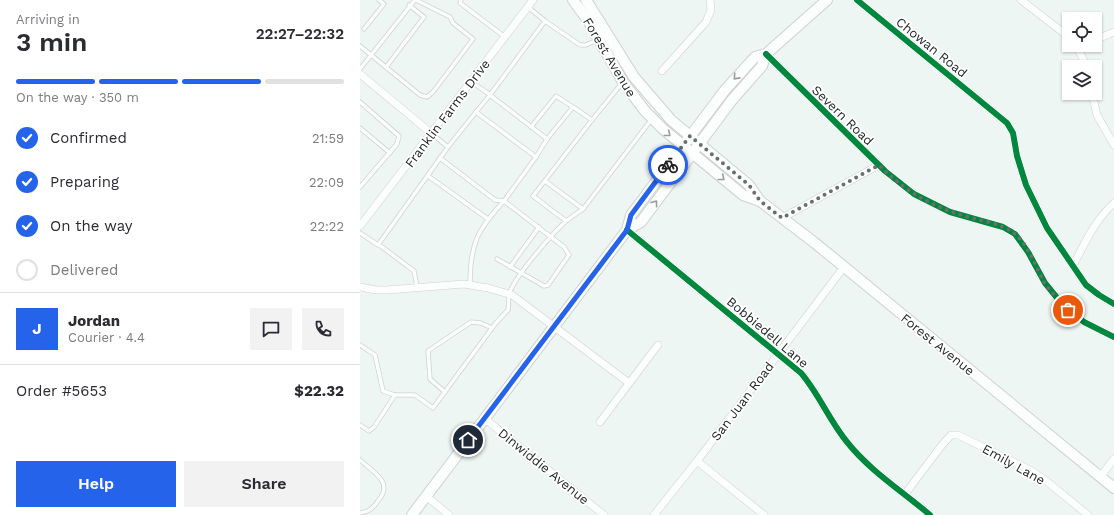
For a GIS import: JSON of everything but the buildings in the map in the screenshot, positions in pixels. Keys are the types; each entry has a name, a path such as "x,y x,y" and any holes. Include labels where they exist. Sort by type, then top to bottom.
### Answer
{"main road":[{"name":"Forest Avenue","path":"573,0 584,15 623,82 652,119 743,195 760,201"},
{"name":"Forest Avenue","path":"586,0 643,90 662,112 749,185 760,201 844,267 1114,488"},
{"path":"627,230 631,215 738,74 755,57 766,54 827,0"},
{"path":"412,515 553,326 627,230 641,222 732,100 762,66 766,54"}],"street":[{"name":"Franklin Farms Drive","path":"360,226 533,0"},
{"path":"662,70 706,22 711,10 710,0"},
{"name":"Chowan Road","path":"857,0 994,111 1010,127 1026,186 1047,228 1086,285 1114,304"},
{"path":"1021,0 1062,32"},
{"path":"1102,37 1114,32"},
{"name":"Severn Road","path":"766,54 879,165 902,185 929,203 950,212 1010,230 1019,239 1045,283 1062,304 1084,322 1114,337"},
{"path":"360,74 431,133"},
{"path":"1094,100 1097,115 1114,145"},
{"path":"782,218 879,165"},
{"path":"1072,266 1090,233 1114,203"},
{"name":"Bobbiedell Lane","path":"627,230 801,373 812,386 847,443 865,462 930,515"},
{"name":"San Juan Road","path":"654,515 697,461 844,267"},
{"path":"360,287 376,290 448,284 470,285 509,294 629,383"},
{"path":"600,422 658,345"},
{"name":"Dinwiddie Avenue","path":"484,418 604,515"},
{"name":"Emily Lane","path":"905,494 942,445 951,436 962,435 1030,470 1045,480 1088,515"},
{"path":"1100,477 1114,459"},
{"path":"697,461 764,515"},
{"path":"426,496 449,515"}],"lane":[{"path":"364,29 384,4 379,0"},
{"path":"360,46 371,55 387,66 420,94 426,97 433,92 473,39 453,23 450,17 415,0 410,5 371,55 360,69"},
{"path":"461,0 460,2 505,36"},
{"path":"387,66 424,17 410,5"},
{"path":"528,7 545,21 580,45 586,45 598,40"},
{"path":"378,244 440,158 490,96 545,21"},
{"path":"471,81 547,139"},
{"path":"566,221 533,196 623,82"},
{"path":"531,127 556,96 592,120"},
{"path":"360,102 399,136 397,144 390,153 360,186"},
{"path":"470,285 470,264 474,244 488,219 504,201 547,139 573,107"},
{"path":"476,112 536,156"},
{"path":"360,345 375,356 378,363 383,391 395,396 415,395 433,408 492,328 508,310 509,294 522,273 550,236 566,221 583,209 652,119"},
{"path":"360,128 390,153"},
{"path":"431,133 448,148"},
{"path":"440,158 495,200 504,201 564,246 569,255 548,285 544,286 497,260"},
{"path":"428,176 488,219"},
{"path":"545,181 583,209"},
{"path":"510,267 539,228"},
{"path":"360,233 378,244 414,271 417,287"},
{"path":"445,392 430,379 428,351 471,322 481,323 492,328"},
{"path":"360,425 369,431 374,427 395,396"},
{"path":"360,460 383,481 385,488 383,495 373,508 366,512 360,512"}],"cycle path":[{"path":"857,0 1007,123 1013,133 1017,156 1026,185 1047,228 1086,285 1114,304"},
{"path":"766,54 885,171 914,194 950,212 1003,227 1015,234 1028,252 1045,283 1062,304 1084,322 1114,337"},
{"path":"627,230 801,373 841,434 856,452 876,472 930,515"}],"way so far":[{"path":"668,165 690,136 749,185 760,201 782,218 879,165 914,194 935,206 1010,230 1015,234 1028,252 1045,283 1068,310"}],"route":[{"path":"468,440 627,230 631,215 668,165"}]}
